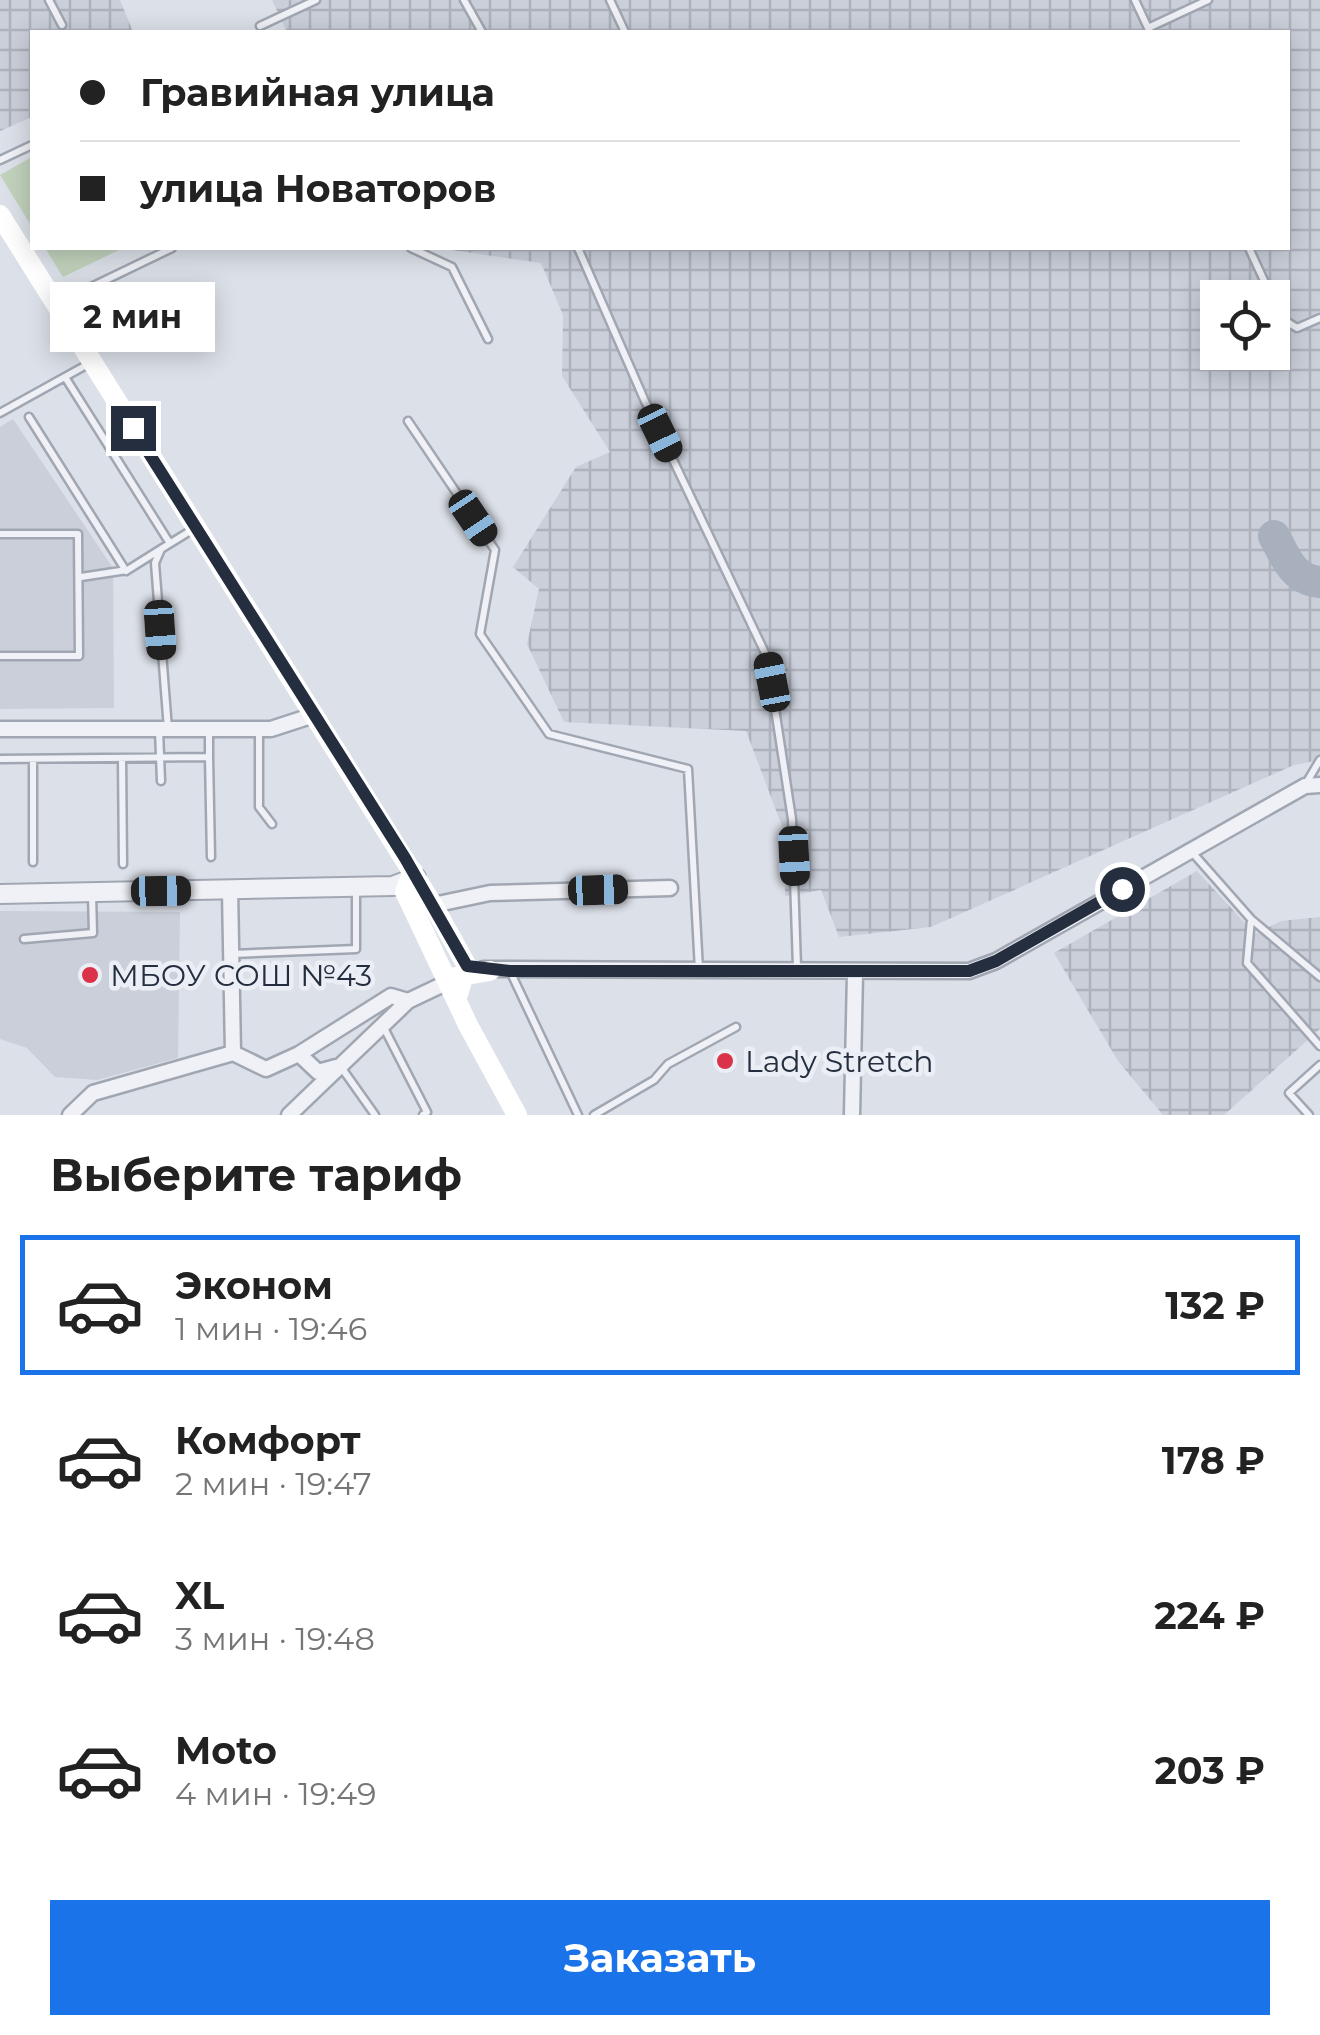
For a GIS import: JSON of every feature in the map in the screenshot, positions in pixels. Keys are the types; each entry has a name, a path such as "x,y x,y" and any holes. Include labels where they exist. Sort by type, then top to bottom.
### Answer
{"main road":[{"path":"0,214 434,905 467,966 448,983"},
{"path":"413,875 405,892 468,1025 517,1115"},
{"path":"448,983 500,971"}],"street":[{"path":"0,729 260,729 314,715"},
{"path":"467,966 500,971 969,971 996,961 1190,850 1312,786"},
{"path":"0,894 393,886 413,875"},
{"path":"434,905 490,893 670,888"},
{"path":"230,890 233,1053"},
{"path":"852,1115 854,974"},
{"path":"289,1115 408,1001 448,983"},
{"path":"70,1115 93,1093 233,1053 266,1069 299,1054 391,996 408,1001"},
{"path":"299,1054 318,1072 340,1066"}],"lane":[{"path":"49,0 62,25"},
{"path":"260,26 316,0"},
{"path":"464,0 481,30"},
{"path":"610,0 624,30"},
{"path":"1135,0 1149,30 1208,0"},
{"path":"0,160 30,146"},
{"path":"55,304 168,250"},
{"path":"416,250 452,266 488,339"},
{"path":"579,250 644,399 768,657 792,818 798,973"},
{"path":"1250,250 1263,280"},
{"path":"1290,324 1297,328 1320,318"},
{"path":"0,414 91,362"},
{"path":"65,377 169,542"},
{"path":"29,417 128,570"},
{"path":"408,422 495,550 480,634 549,734 688,769 699,972"},
{"path":"81,577 128,570 196,527"},
{"path":"0,534 78,534 81,577 79,656 0,656"},
{"path":"161,549 155,564 164,729 161,780"},
{"path":"208,729 211,857"},
{"path":"260,729 258,807 272,824"},
{"path":"0,759 209,757"},
{"path":"122,758 123,864"},
{"path":"32,759 34,862"},
{"path":"1312,786 1320,760"},
{"path":"1190,850 1252,918 1320,977"},
{"path":"232,954 356,949 356,884"},
{"path":"24,940 93,933 92,892"},
{"path":"1252,918 1247,963 1320,1046"},
{"path":"500,971 578,1115"},
{"path":"382,1025 427,1112 424,1115"},
{"path":"594,1115 654,1080 668,1064 736,1027"},
{"path":"1308,1115 1289,1093 1320,1065"},
{"path":"340,1066 376,1115"}],"shaded area":[{"path":"0,0 120,0 132,30 30,30 30,118 0,131"},
{"path":"272,0 1320,0 1320,760 1294,765 931,927 839,937 821,890 785,896 785,834 746,731 564,722 527,644 539,589 513,567 576,467 610,452 562,376 563,315 541,263 452,250 1290,250 1290,30 286,30"},
{"path":"13,419 113,568 114,708 0,709 0,427"},
{"path":"1197,871 1255,934 1281,921 1320,917 1320,1029 1224,1115 1163,1115 1118,1061 1054,953"},
{"name":"МБОУ СОШ №43","path":"0,911 180,912 178,1058 97,1080 55,1077 27,1048 0,1039"}],"green space":[{"path":"30,158 30,224 0,175"},
{"path":"46,250 119,250 63,277"}],"taxiway":[{"path":"1274,536 1297,572 1320,582"}],"place":[{"name":"МБОУ СОШ №43","path":"90,975"},
{"name":"Lady Stretch","path":"725,1061"}],"route":[{"path":"133,428 405,858 467,966 490,971 969,971 996,961 1122,889"}]}
